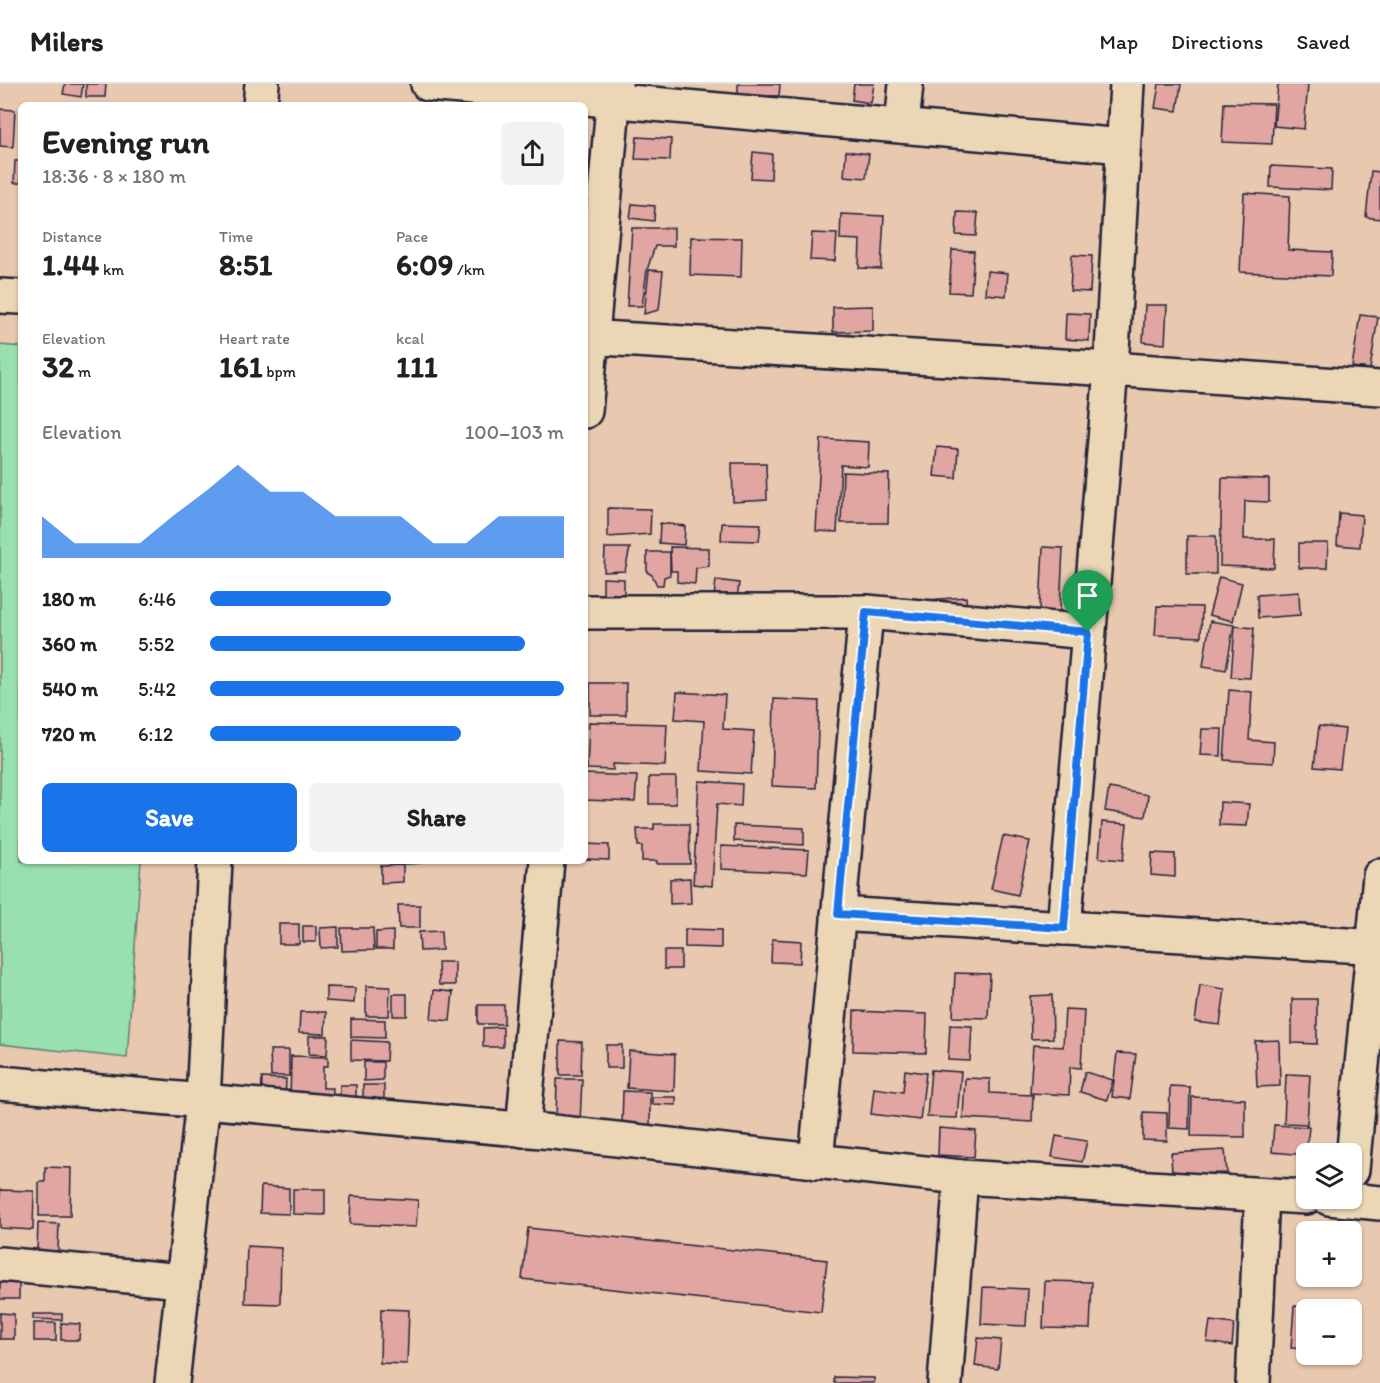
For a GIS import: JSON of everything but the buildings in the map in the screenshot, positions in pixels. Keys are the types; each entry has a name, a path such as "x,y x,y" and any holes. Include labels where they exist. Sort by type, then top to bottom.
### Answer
{"street":[{"path":"260,102 262,84"},
{"path":"428,84 614,92 902,126 1123,146"},
{"path":"902,126 906,84"},
{"path":"1064,928 1111,369 1127,84"},
{"path":"614,92 588,337 1380,388"},
{"path":"0,296 18,297"},
{"path":"588,612 866,612 1088,632"},
{"path":"816,1162 866,612"},
{"path":"172,1383 202,1101 215,864"},
{"path":"523,1130 547,864"},
{"path":"1357,1143 1377,947 1380,876"},
{"path":"838,914 1377,947"},
{"path":"0,1083 523,1130 961,1177 1296,1197"},
{"path":"945,1383 961,1177"},
{"path":"1253,1383 1262,1195"},
{"path":"0,1264 182,1281"}],"green space":[{"path":"0,345 18,347 18,864 141,864 127,1058 0,1044"}],"route":[{"path":"866,612 1088,632 1064,928 838,914 866,612"}]}
